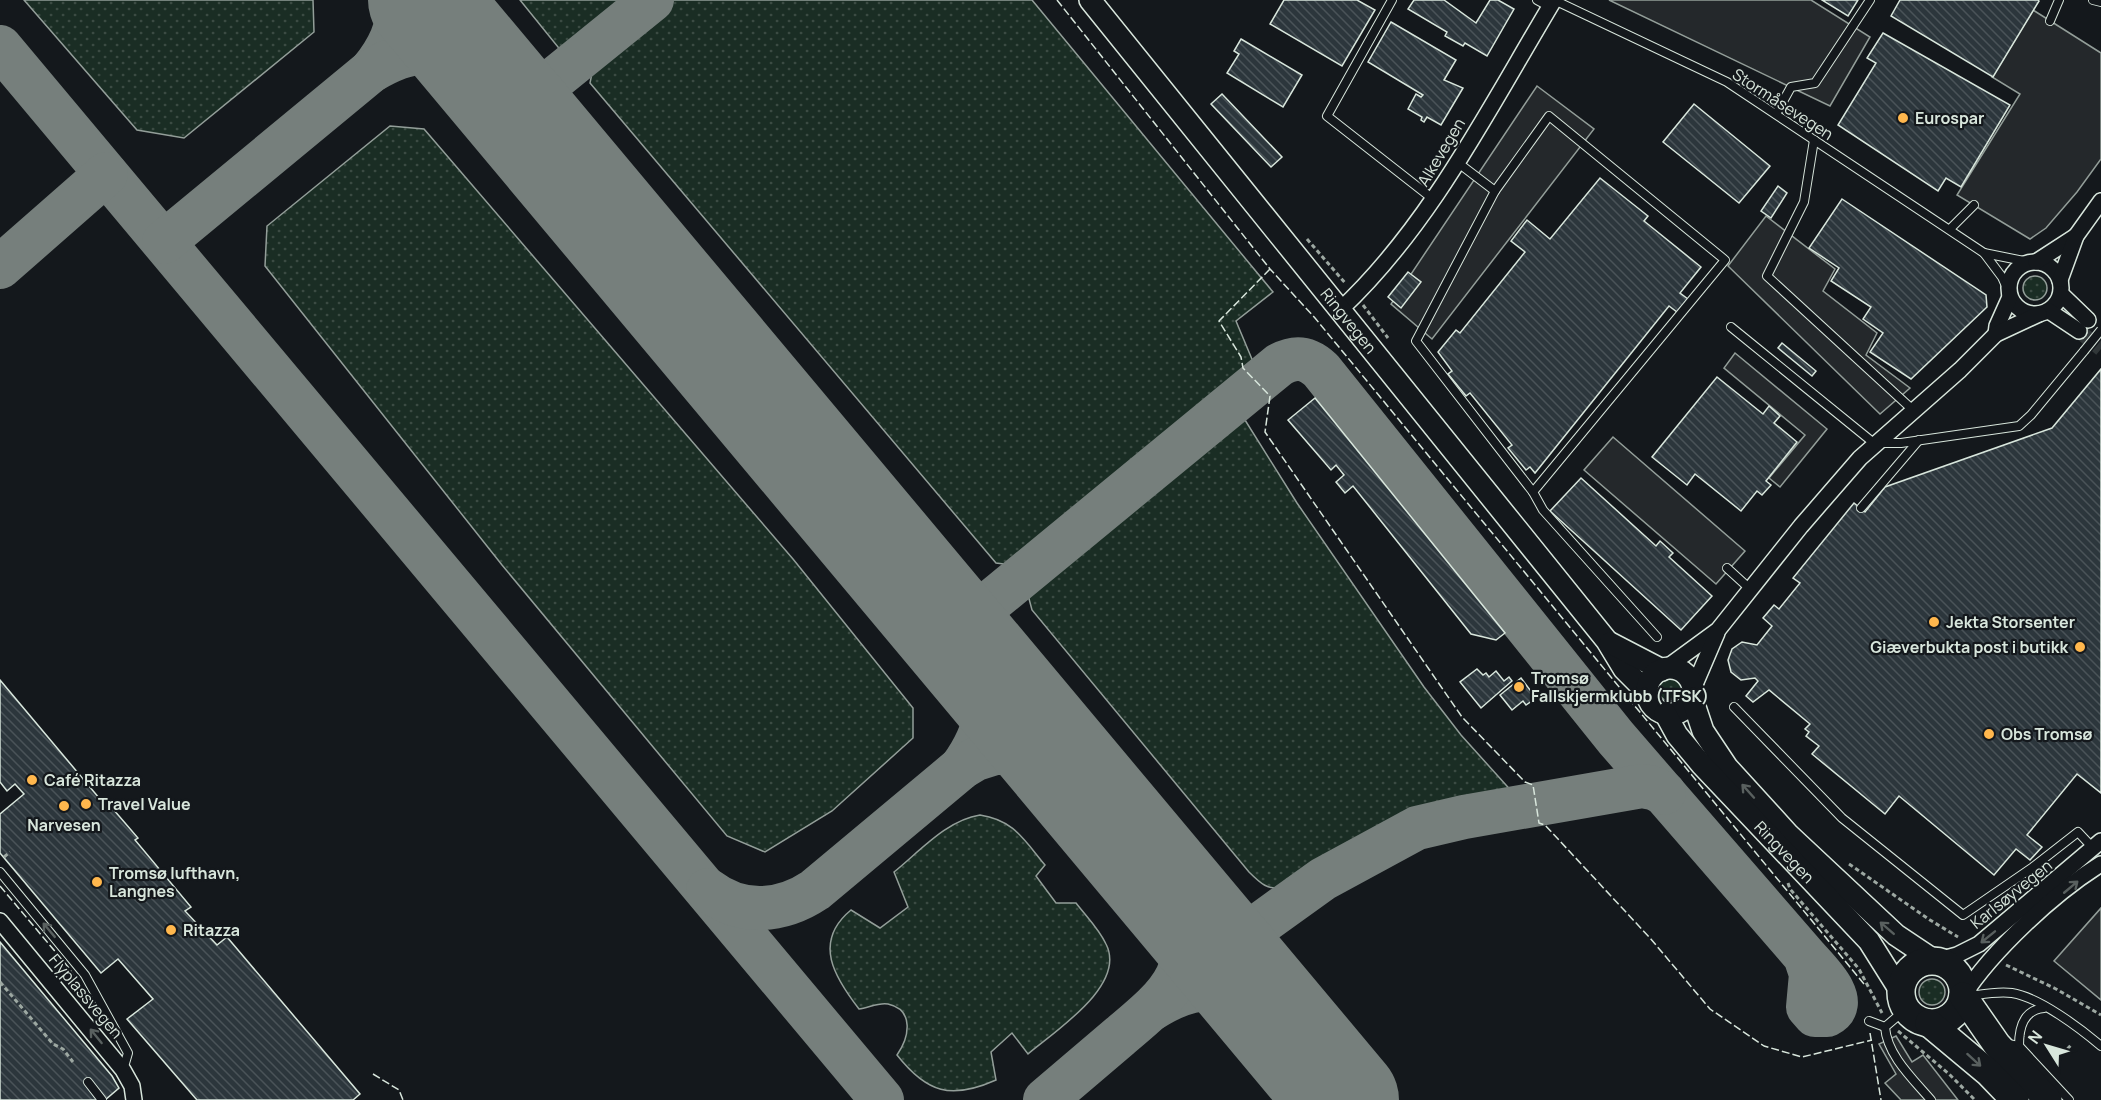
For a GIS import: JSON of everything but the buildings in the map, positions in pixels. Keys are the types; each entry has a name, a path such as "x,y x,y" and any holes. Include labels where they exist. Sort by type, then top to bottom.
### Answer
{"highway":[{"path":"2015,1100 1989,1074 1929,1023 1896,1013 1909,972 1918,964 1935,961 1954,971 1960,980 1963,996 2008,1046 2048,1100"},
{"path":"1929,1023 1951,1016 1963,996"}],"street":[{"name":"Ringvegen","path":"1090,0 1607,641 1624,669 1648,693"},
{"name":"Alkevegen","path":"1340,310 1397,250 1433,199 1549,2"},
{"path":"1718,630 1693,694 1681,711 1665,713 1653,706 1648,693 1651,679 1718,630 1843,476 1996,334 2044,313 2061,287 2076,236 2101,201"},
{"path":"1996,334 1997,326 2010,296 2010,278 2018,268 2033,262 2076,236"},
{"path":"2010,296 2019,309 2044,313 2084,326 2050,266 2033,262"},
{"name":"Ringvegen","path":"1607,641 1664,669"},
{"path":"1664,669 1676,668 1684,673 1693,694"},
{"name":"Ringvegen","path":"1693,694 1703,731 1727,767 1789,835 1896,935 1935,961"},
{"name":"Ringvegen","path":"1665,713 1677,735 1702,765 1869,941 1896,1013"},
{"name":"Karlsøyvegen","path":"1935,961 1957,955 1978,944 2097,844"},
{"name":"Karlsøyvegen","path":"1963,996 1992,956 2042,911 2101,864"},
{"name":"Flyplassvegen","path":"0,921 123,1070 132,1086 134,1100"}],"lane":[{"path":"1392,0 1327,116 1433,199"},
{"path":"1776,114 1791,87 1815,83 1870,0"},
{"path":"2050,21 2059,0"},
{"path":"2093,0 2101,2"},
{"name":"Stormåsevegen","path":"1549,2 1702,69 1776,114 1984,253"},
{"path":"1533,492 1725,260 1549,116 1495,190 1416,341 1533,492 1543,510 1657,637"},
{"path":"1814,140 1804,201 1767,276 1914,411"},
{"path":"1456,162 1495,190"},
{"path":"1950,229 1974,205"},
{"path":"1984,253 2033,262"},
{"path":"1984,253 2002,277 2010,296"},
{"path":"1731,327 1876,444 1900,443 2019,426 2031,415 2101,330"},
{"path":"1861,508 1919,440"},
{"path":"1727,568 1750,589"},
{"path":"1734,707 1842,818 1963,915 2033,867 2078,832 2097,844"},
{"path":"0,872 85,975 128,1053 123,1070"},
{"path":"1963,996 2011,993 2044,1008 2101,1046"},
{"path":"2044,1008 2037,1009 2025,1017 2019,1034 2008,1046 2069,1100"},
{"path":"1869,1021 1896,1013"},
{"path":"1896,1013 1886,1038 1905,1069 1931,1100"},
{"path":"88,1082 102,1100"}],"path":[{"path":"4,857 10,852"},
{"path":"1845,861 1930,920 1958,937 1963,936"},
{"path":"1788,879 1790,889 1859,969 1875,1003 1896,1013 1975,1100"},
{"path":"2001,962 2024,975 2056,988 2101,1015"},
{"path":"0,982 53,1044 63,1049 74,1062"},
{"path":"2056,1060 2072,1044"}],"green space":[{"path":"24,0 313,0 314,32 184,138 137,130"},
{"path":"520,0 625,0 562,52"},
{"path":"673,0 1032,0 1273,292 1236,321 1254,364 1012,565 996,563 590,83 594,63"},
{"path":"390,126 424,129 793,559 913,708 913,738 832,811 765,852 727,836 502,565 265,266 267,226"},
{"path":"2035,276 2043,280 2047,288 2043,296 2035,300 2027,296 2023,288 2027,280"},
{"path":"1240,412 1297,503 1424,687 1461,735 1515,795 1411,816 1378,830 1285,888 1265,885 1249,872 1032,610 1028,595 1035,581"},
{"path":"1670,677 1678,681 1682,689 1678,697 1670,701 1662,697 1658,689 1662,681"},
{"path":"980,815 1002,821 1017,832 1045,865 1036,876 1056,903 1076,903 1103,938 1110,960 1098,991 1070,1020 1028,1054 1012,1033 991,1052 996,1080 966,1090 953,1091 930,1085 908,1068 897,1055 907,1033 906,1018 897,1007 888,1004 877,1004 859,1009 842,985 831,960 830,947 832,935 839,922 851,910 880,928 908,907 894,872 945,830 956,823"},
{"path":"1932,979 1941,983 1945,992 1941,1001 1932,1005 1923,1001 1919,992 1923,983"}],"shaded area":[{"path":"1609,0 1811,0 1870,37 1830,106"},
{"path":"2033,10 2101,53 2101,159 2077,192 2046,228 2030,239 1957,195 2020,94 1992,77"},
{"path":"1537,86 1594,129 1432,339 1391,304"},
{"path":"1766,216 1835,269 1823,291 1877,333 1866,355 1910,388 1880,414 1728,266"},
{"path":"1735,353 1827,429 1780,487 1769,478 1805,435 1724,368"},
{"path":"1613,437 1745,551 1716,584 1584,470"},
{"path":"2101,908 2101,1000 2054,961"},
{"path":"1896,1036 1912,1062 1923,1055 1958,1100 1901,1100 1885,1083 1896,1074 1879,1044"}],"taxiway":[{"path":"371,71 392,38 400,0"},
{"path":"495,85 522,95 537,93 652,0"},
{"path":"0,47 882,1100"},
{"path":"164,242 371,71 388,62 417,53 444,55 488,77"},
{"path":"0,267 106,174"},
{"path":"923,597 946,609 962,611 987,605 1279,365 1296,359 1311,362 1321,370 1616,738 1823,977 1834,994 1836,1002 1834,1009 1827,1015 1815,1015 1808,1007 1811,974 1805,956"},
{"path":"961,768 978,739 985,713 982,686 971,655"},
{"path":"708,890 734,904 748,907 776,907 802,897 815,890 961,768 976,759 995,753 1030,753 1053,761 1072,776"},
{"path":"1189,915 1214,931 1243,932 1259,925 1323,879 1417,828 1464,817 1642,786 1664,793"},
{"path":"1045,1100 1155,1006 1168,991 1177,976 1182,960 1183,942 1180,920 1171,894"},
{"path":"1152,1009 1185,993 1201,989 1216,989 1246,998 1276,1019"}],"runway":[{"path":"423,0 1344,1100"}],"tunnel":[{"path":"2079,331 2101,349"}],"fence":[{"path":"1057,0 1270,269 1315,318 1864,984"},
{"path":"1270,269 1219,321 1241,357 1243,368 1270,396 1265,432 1462,717 1525,782 1533,785 1539,823 1545,825 1650,938 1710,1009 1764,1046 1802,1057 1872,1040"},
{"path":"0,886 69,968 96,1014"},
{"path":"1870,1033 1881,1100"},
{"path":"373,1074 399,1090 403,1100"}],"place":[{"name":"Eurospar","path":"1903,118"},
{"name":"Jekta Storsenter","path":"1934,622"},
{"name":"Giæverbukta post i butikk","path":"2080,647"},
{"name":"Tromsø Fallskjermklubb (TFSK)","path":"1519,687"},
{"name":"Obs Tromsø","path":"1989,734"},
{"name":"Café Ritazza","path":"32,780"},
{"name":"Travel Value","path":"86,804"},
{"name":"Narvesen","path":"64,806"},
{"name":"Tromsø lufthavn, Langnes","path":"97,882"},
{"name":"Ritazza","path":"171,930"}]}
